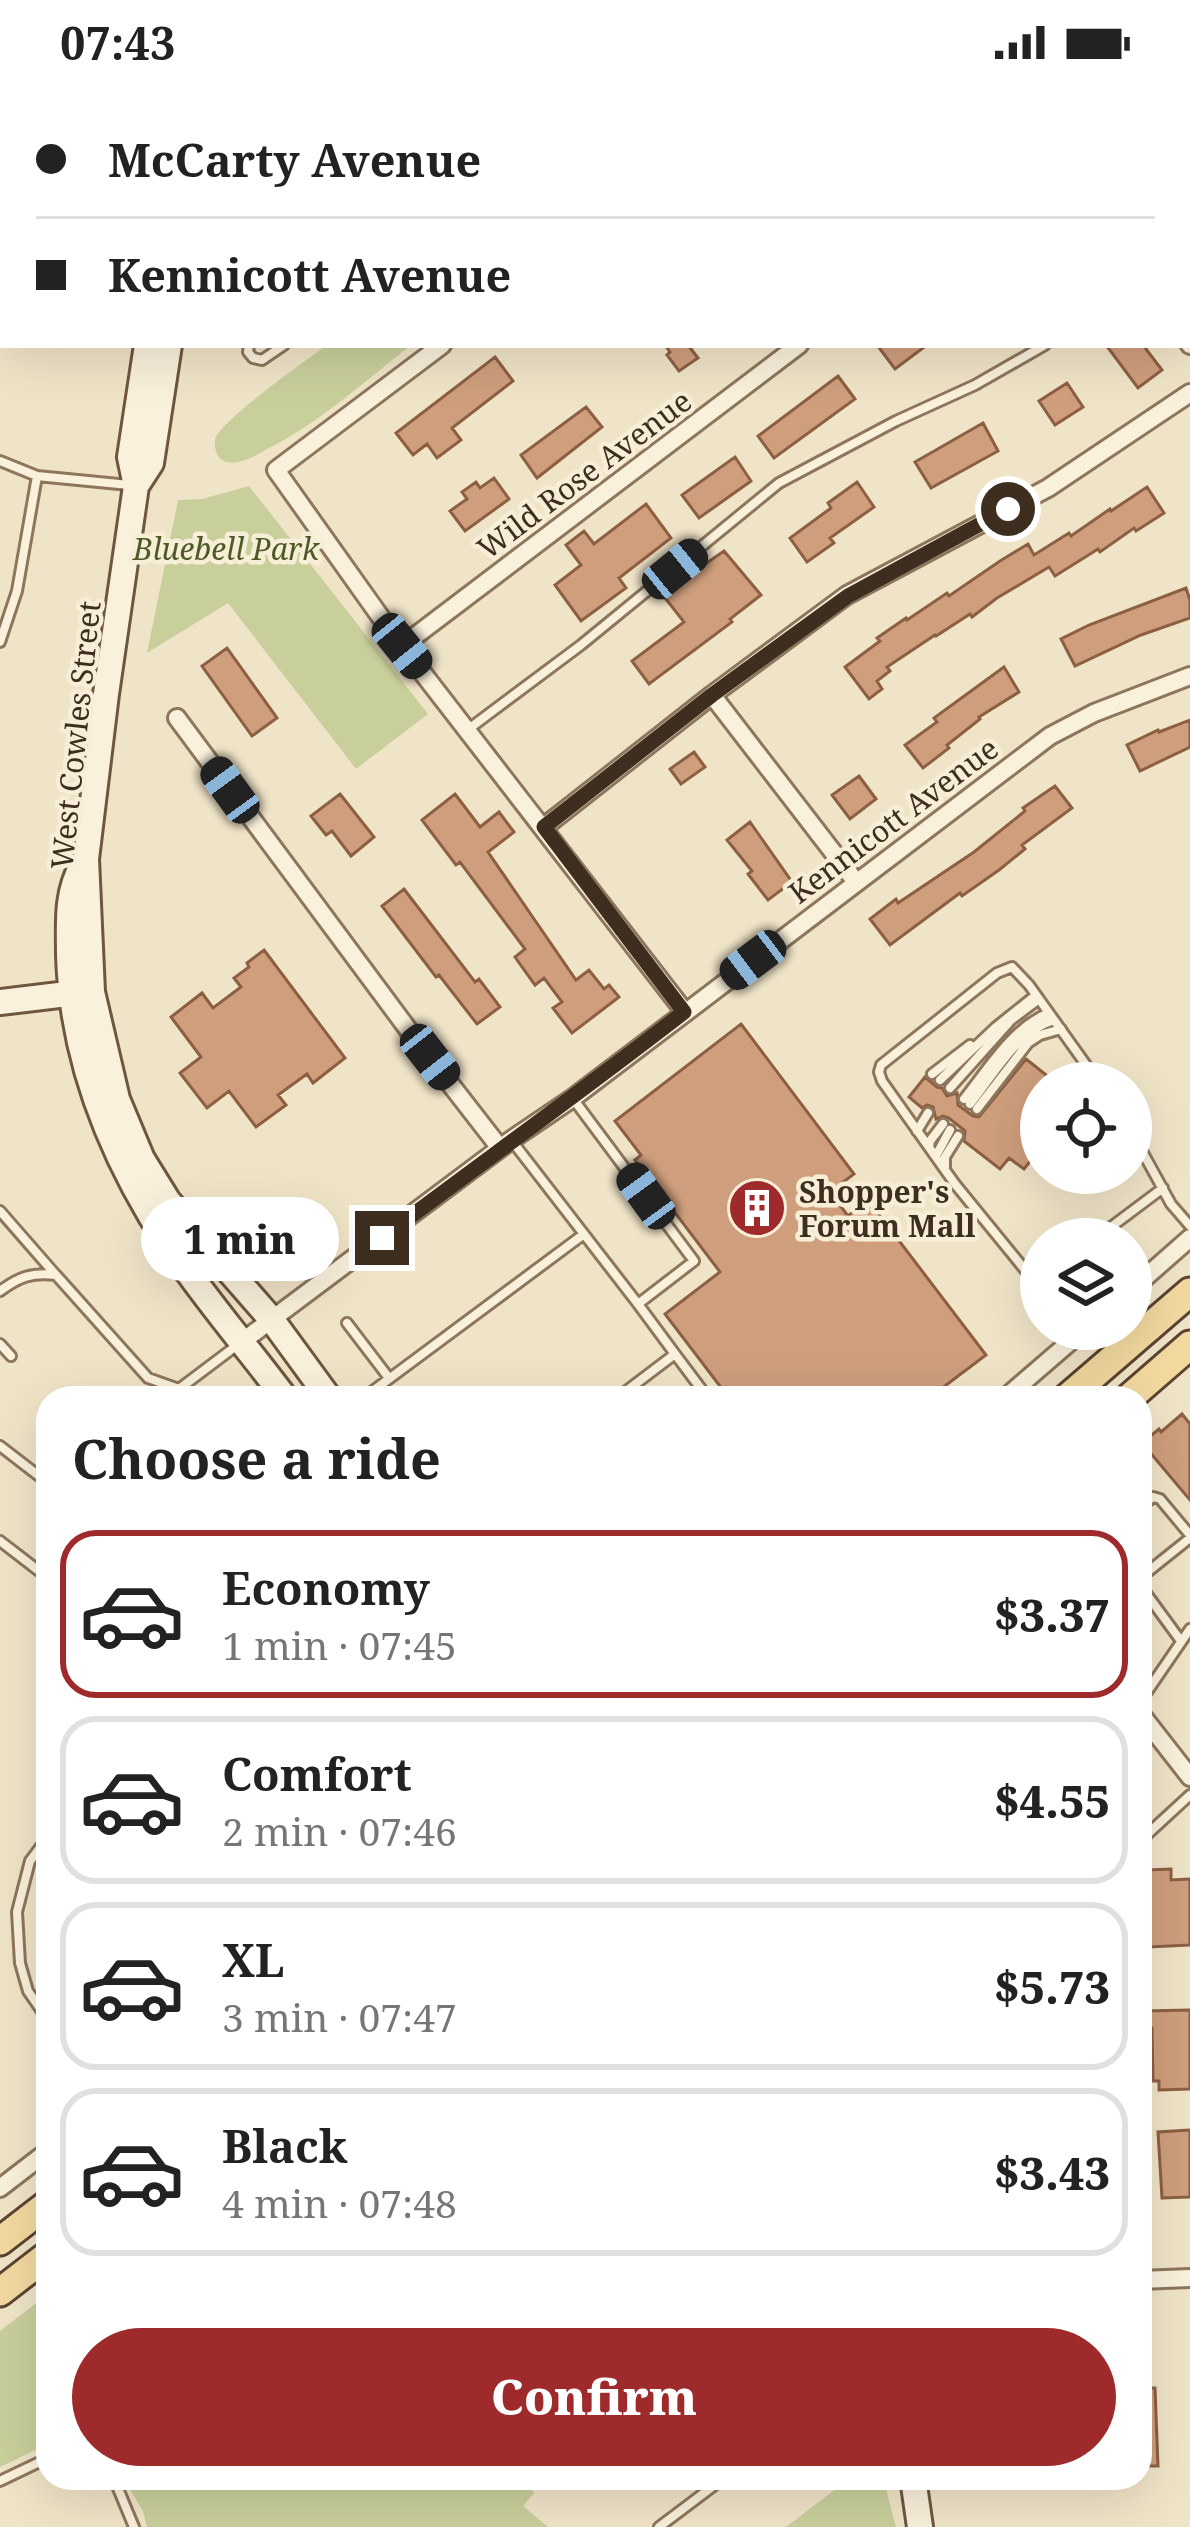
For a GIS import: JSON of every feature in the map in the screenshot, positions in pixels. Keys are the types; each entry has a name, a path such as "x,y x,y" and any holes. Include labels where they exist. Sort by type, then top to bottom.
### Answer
{"main road":[{"name":"West Cowles Street","path":"81,993 86,859 136,486 130,457 147,348"},
{"name":"West Cowles Street","path":"136,486 151,463 169,348"},
{"path":"0,1002 81,993"},
{"path":"81,993 117,1099 142,1159 167,1201 272,1320 320,1386"},
{"path":"81,993 88,1076 123,1165 171,1247 276,1386"},
{"path":"1081,1386 1190,1292"},
{"path":"1143,1386 1190,1345"},
{"path":"0,2241 36,2213"},
{"path":"0,2292 36,2264"},
{"path":"915,2490 920,2527"}],"street":[{"path":"438,348 276,470 402,646 684,1012"},
{"name":"Wild Rose Avenue","path":"402,646 795,348"},
{"path":"544,827 848,596 1048,488 1190,392"},
{"name":"Kennicott Avenue","path":"243,1341 1050,736 1094,713 1190,676"},
{"path":"712,695 856,882"},
{"path":"178,718 413,1036 506,1144"},
{"path":"1152,1271 1190,1238"},
{"path":"1019,1386 1059,1350"},
{"path":"1152,1728 1190,1777"},
{"path":"0,2188 36,2160"},
{"path":"1152,2280 1190,2278"}],"lane":[{"path":"249,348 253,358 262,360 280,348"},
{"path":"468,730 581,645 779,483 1040,348"},
{"path":"0,460 37,476 136,486"},
{"path":"0,642 17,591 37,476"},
{"path":"1020,1258 945,1170 882,1081 881,1065 997,973 1012,967 1085,1062"},
{"path":"936,1077 1038,997"},
{"path":"950,1088 1038,997"},
{"path":"1052,1016 1024,1036 970,1104 1028,1043 1061,1029"},
{"path":"573,1098 694,1261 638,1304"},
{"path":"910,1115 911,1100"},
{"path":"917,1131 928,1113"},
{"path":"929,1147 930,1141 950,1130"},
{"path":"936,1157 950,1130"},
{"path":"945,1170 950,1130"},
{"path":"506,1144 584,1234 699,1386"},
{"path":"1152,1170 1190,1226"},
{"path":"1123,1218 1162,1188"},
{"path":"0,1211 148,1378 164,1386"},
{"path":"379,1386 584,1234"},
{"path":"0,1291 34,1273 56,1275"},
{"path":"347,1323 389,1378"},
{"path":"189,1386 243,1341"},
{"path":"0,1344 11,1355"},
{"path":"633,1386 675,1354"},
{"path":"0,1446 36,1474"},
{"path":"1152,1498 1160,1499 1190,1537 1152,1570"},
{"path":"0,1541 36,1569"},
{"path":"1152,1599 1181,1641"},
{"path":"1152,1684 1190,1629"},
{"path":"1152,1830 1190,1796"},
{"path":"36,1853 17,1912 20,1963 36,2003"},
{"path":"0,2481 36,2464"},
{"path":"119,2490 134,2527"},
{"path":"659,2527 708,2490"}],"green space":[{"path":"323,348 407,348 288,438 248,459 221,460 215,440 247,405"},
{"name":"Bluebell Park","path":"249,486 428,714 356,769 228,603 147,653 178,500 202,499"},
{"path":"36,2303 36,2450 0,2467 0,2331"},
{"path":"130,2490 531,2490 534,2493 523,2506 548,2527 147,2527"},
{"path":"834,2490 886,2490 896,2527 786,2527"}],"building":[{"path":"667,348 690,348 698,358 679,371 667,355"},
{"path":"879,348 923,348 895,369"},
{"path":"1108,348 1145,348 1162,370 1138,388"},
{"path":"495,357 513,381 452,428 461,440 437,458 427,444 413,455 396,433"},
{"path":"838,376 855,399 774,458 758,436"},
{"path":"1067,383 1083,407 1055,425 1039,401"},
{"path":"586,407 602,427 537,478 521,455"},
{"path":"983,423 998,451 931,488 915,462"},
{"path":"735,457 751,481 699,518 682,495"},
{"path":"494,478 509,499 465,531 450,511 467,499 462,492"},
{"path":"857,482 874,507 830,538 834,543 807,562 790,538"},
{"path":"1147,487 1164,513 1055,576 1049,567 935,635 887,667 890,671 877,681 882,689 869,699 845,667 906,618 1028,544 1034,555"},
{"path":"646,504 671,538 619,578 626,588 581,621 555,585 581,565 566,545 584,531 594,544"},
{"path":"724,551 761,595 649,684 632,661 684,622 662,594"},
{"path":"1186,588 1190,618 1075,666 1061,639"},
{"path":"227,648 277,718 252,736 202,666"},
{"path":"1004,667 1019,692 979,717 923,768 905,745"},
{"path":"1190,720 1190,747 1140,771 1127,745"},
{"path":"694,752 705,767 681,784 670,769"},
{"path":"859,776 876,799 850,819 832,795"},
{"path":"1055,786 1072,808 1022,845 1025,849 999,870 890,945 870,919 974,852"},
{"path":"340,794 374,837 351,856 332,831 326,835 311,816"},
{"path":"455,794 480,827 499,812 514,832 488,852 576,980 589,970 604,989 609,985 619,997 572,1033 553,1008 562,1002 544,978 535,985 515,957 525,949 422,820"},
{"path":"750,822 792,882 768,900 727,840"},
{"path":"404,889 475,982 479,979 500,1007 477,1024 382,906"},
{"path":"264,950 345,1058 313,1083 307,1074 278,1095 286,1105 256,1127 229,1091 207,1108 180,1073 201,1057 171,1017 202,993 213,1008 241,987 234,978"},
{"name":"Shopper's Forum Mall","path":"741,1024 854,1174 830,1192 848,1216 868,1200 986,1355 945,1386 720,1386 665,1314 720,1272 635,1160 641,1155 615,1121"},
{"path":"1020,1066 1020,1166 1009,1158 1000,1169 964,1141 965,1131 949,1118 936,1119 933,1107 922,1108 909,1097 925,1077 947,1096 957,1093 958,1105 979,1117"},
{"path":"1182,1414 1190,1424 1190,1500 1152,1455 1152,1435"},
{"path":"1171,1869 1171,1880 1190,1879 1190,1945 1152,1947 1152,1870"},
{"path":"1190,2010 1190,2089 1159,2090 1159,2081 1153,2081 1152,2011"},
{"path":"1190,2130 1190,2197 1162,2198 1158,2132"},
{"path":"1152,2388 1155,2388 1158,2466 1152,2466"}],"place":[{"name":"Shopper's Forum Mall","path":"757,1208"}],"route":[{"path":"382,1238 684,1012 544,827 848,596 1008,509"}]}
